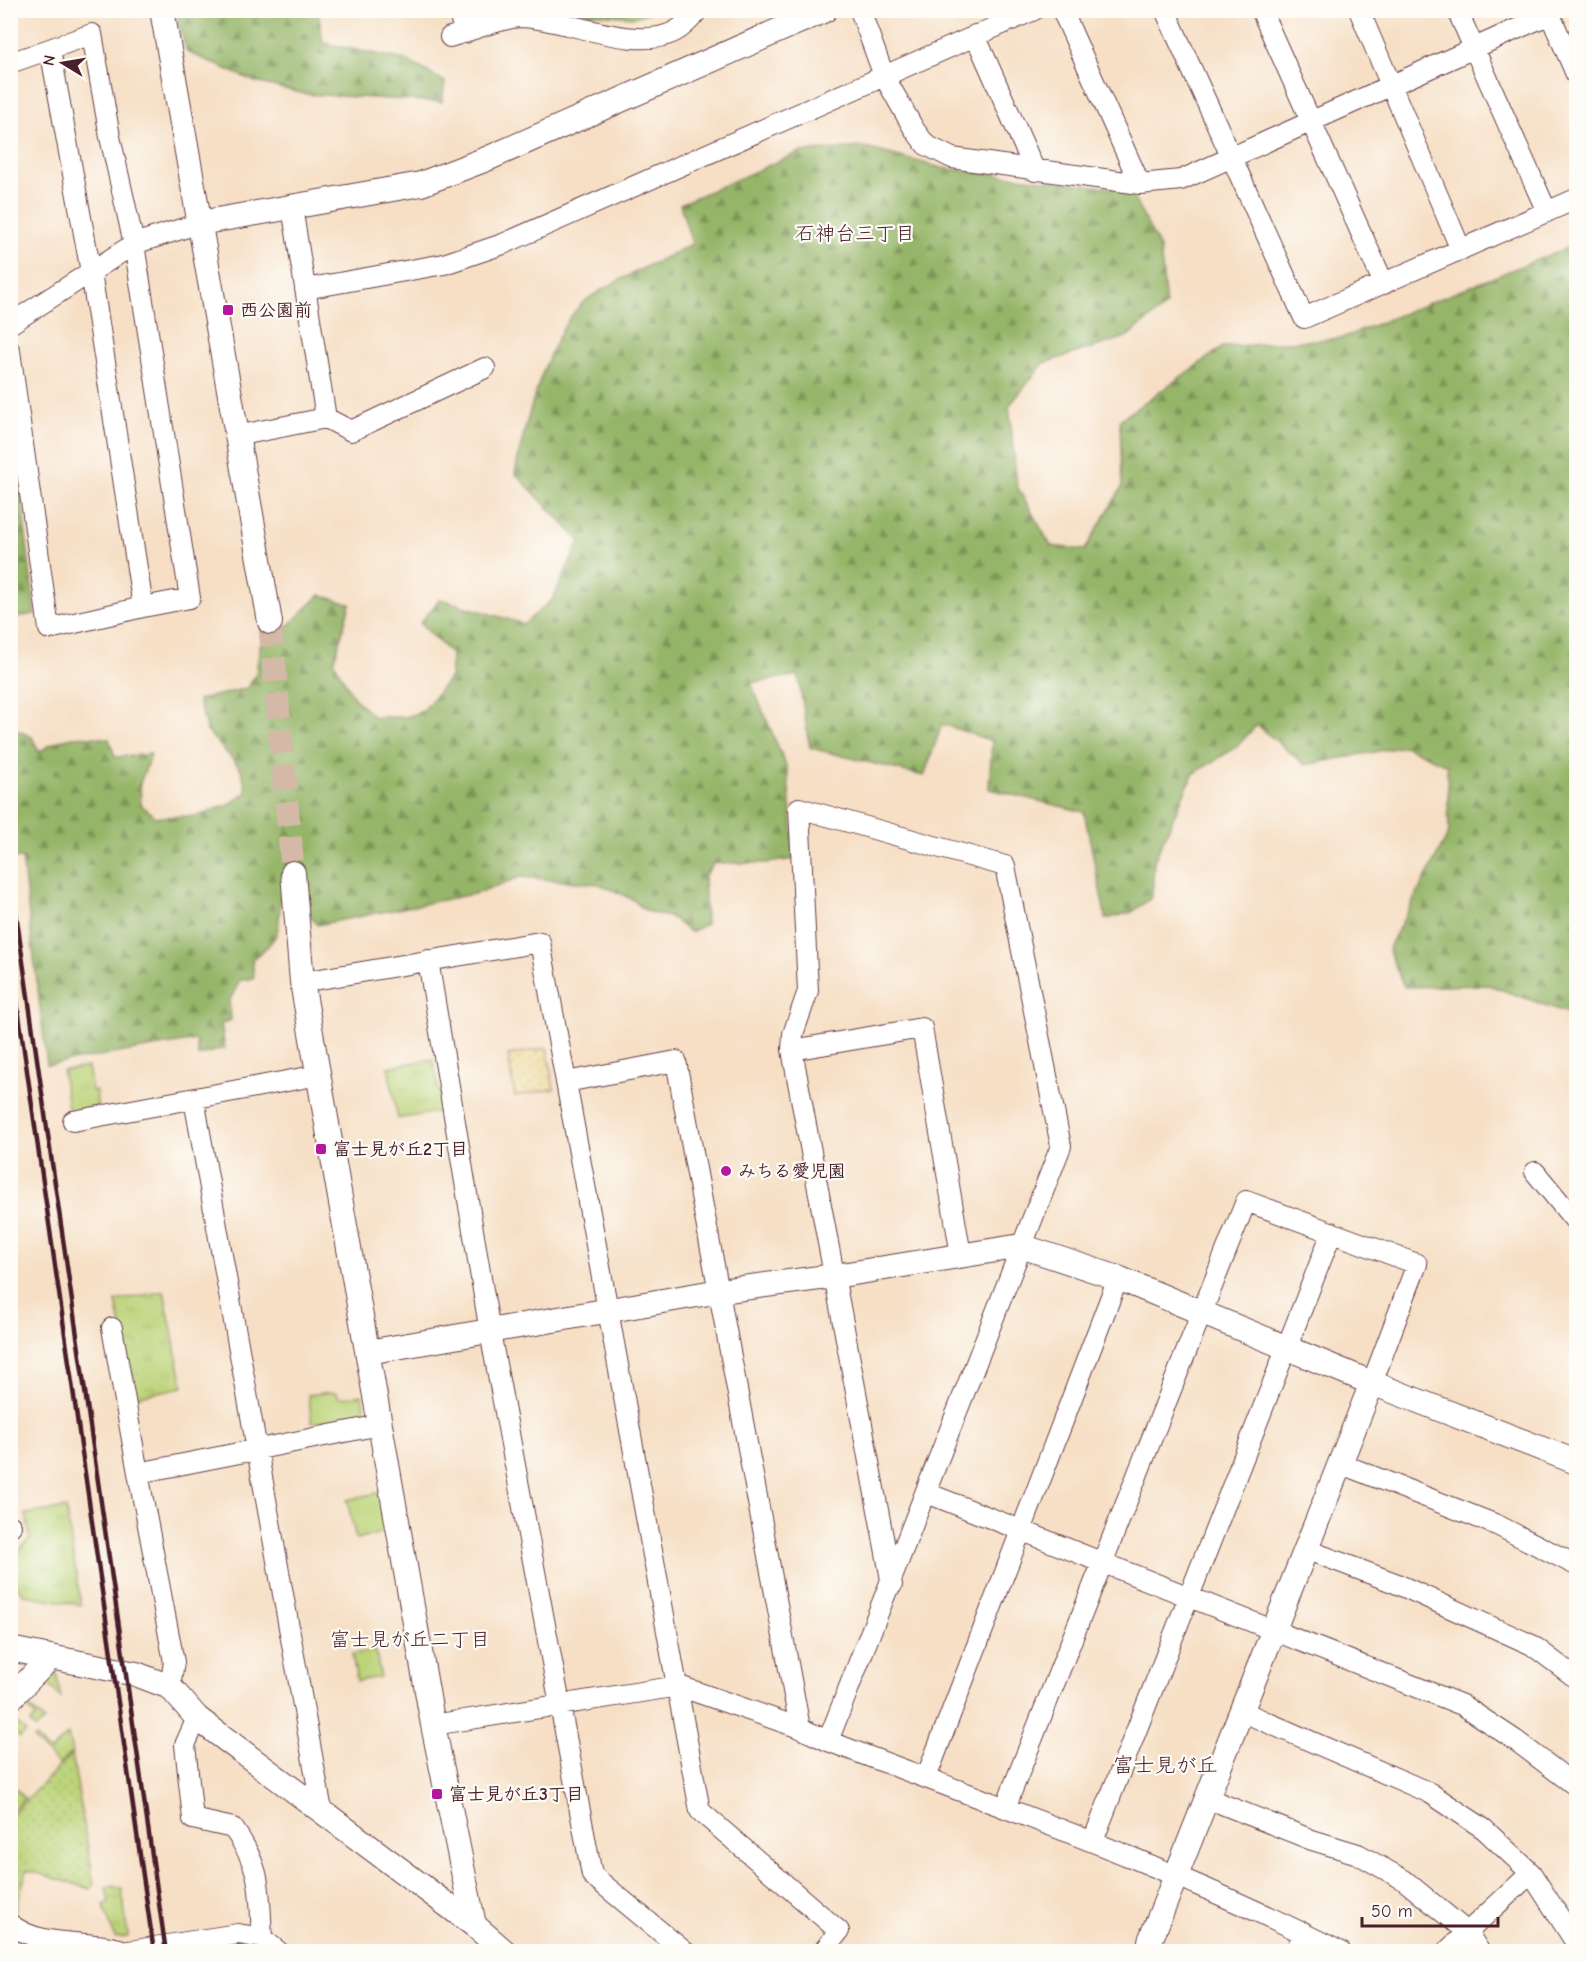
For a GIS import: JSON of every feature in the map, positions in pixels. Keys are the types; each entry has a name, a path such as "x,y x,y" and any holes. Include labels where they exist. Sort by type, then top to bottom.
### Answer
{"street":[{"path":"162,10 270,622"},
{"path":"458,10 457,35 519,17 621,37 651,37 673,33 685,25 698,10"},
{"path":"10,324 134,244 200,224 421,184 489,158 825,10"},
{"path":"860,10 884,76 926,145 952,158 1140,184 1181,180 1549,12 1576,74"},
{"path":"305,289 444,264 503,244 1034,10"},
{"path":"1062,10 1140,184"},
{"path":"1165,10 1304,318 1576,199"},
{"path":"1261,10 1384,284"},
{"path":"1359,10 1461,250"},
{"path":"1457,10 1547,212"},
{"path":"10,63 92,34 110,137 134,244 190,598 49,629 10,351"},
{"path":"975,35 1035,171"},
{"path":"50,49 91,272 143,607"},
{"path":"292,207 326,418"},
{"path":"236,436 326,418 351,431 485,368"},
{"path":"828,1741 892,1585 1020,1246 1061,1146 1005,866 799,808 808,991 793,1034 792,1050 835,1276 854,1392 892,1585"},
{"path":"293,873 303,982 319,1075 433,1725 474,1925"},
{"path":"303,982 540,942 610,1311 700,1811 839,1932 823,1952"},
{"path":"428,960 490,1332 592,1875 685,1952"},
{"path":"792,1050 922,1028 961,1255"},
{"path":"566,1082 676,1061 800,1728"},
{"path":"73,1120 319,1075"},
{"path":"194,1099 255,1450 322,1811"},
{"path":"1535,1172 1576,1222"},
{"path":"1005,1808 1246,1201 1417,1264 1150,1941 1151,1952"},
{"path":"1093,1841 1332,1232"},
{"path":"368,1352 720,1291 835,1276 1020,1246 1118,1278 1372,1383 1576,1462"},
{"path":"926,1778 1118,1278"},
{"path":"112,1328 174,1662 170,1687"},
{"path":"138,1473 380,1425"},
{"path":"1339,1463 1497,1525 1576,1565"},
{"path":"927,1493 1273,1628 1462,1705 1515,1740 1576,1786"},
{"path":"1305,1549 1395,1583 1532,1645 1576,1678"},
{"path":"10,1649 136,1674 170,1687 197,1718 474,1925 505,1952"},
{"path":"10,1699 50,1658"},
{"path":"433,1725 560,1703 679,1686 800,1728 828,1741 1093,1841 1303,1932 1341,1952"},
{"path":"1241,1711 1430,1793 1484,1829 1531,1873 1576,1943"},
{"path":"197,1718 184,1745 193,1820 233,1828 249,1852 258,1875 262,1938"},
{"path":"1207,1798 1312,1840 1358,1854 1404,1880 1467,1932 1480,1952"},
{"path":"1446,1952 1531,1873"},
{"path":"10,1924 25,1934 74,1948 112,1946 129,1951 238,1934 262,1938 279,1952"},
{"path":"1296,1952 1303,1932"}],"green space":[{"path":"654,10 634,17 563,11"},
{"path":"175,11 318,11 323,43 406,60 445,82 442,102 305,94 256,82 187,52"},
{"path":"862,147 942,168 1129,190 1160,248 1166,306 1126,337 1044,363 1009,406 1017,486 1051,546 1085,550 1122,487 1120,420 1223,347 1342,338 1576,244 1576,1016 1488,985 1404,987 1388,949 1449,833 1447,765 1405,746 1305,765 1257,725 1235,748 1193,774 1154,861 1152,897 1132,912 1106,919 1084,812 989,789 992,741 942,724 924,776 810,748 798,675 751,683 787,768 795,859 765,863 714,863 704,876 706,924 690,932 672,918 646,911 632,899 600,884 520,877 478,893 317,925 308,913 302,893 280,898 276,933 268,945 252,959 254,978 240,980 229,1002 231,1020 221,1024 225,1048 198,1056 196,1040 47,1065 22,858 11,859 10,727 32,737 39,752 56,742 80,736 109,739 115,757 151,754 140,783 141,805 156,817 197,816 228,805 247,792 241,769 207,731 198,700 247,688 256,674 260,645 291,623 320,595 350,604 334,662 354,698 374,717 407,717 424,710 450,677 452,655 420,623 440,599 524,624 553,599 580,541 515,473 540,379 562,331 575,312 601,290 692,244 680,204 800,152"},
{"path":"21,493 35,614 11,618 11,495"},
{"path":"433,1059 443,1111 398,1119 388,1067"},
{"path":"88,1067 92,1091 96,1091 98,1108 69,1113 62,1071"},
{"path":"164,1291 183,1387 134,1397 116,1301"},
{"path":"337,1393 339,1398 362,1395 365,1412 360,1416 312,1423 308,1395"},
{"path":"381,1492 389,1531 356,1539 347,1500"},
{"path":"66,1508 81,1605 25,1595 11,1579 11,1558 30,1539 26,1514"},
{"path":"376,1650 380,1677 357,1681 352,1654"},
{"path":"56,1671 61,1698 46,1682"},
{"path":"27,1704 44,1721 36,1729 30,1723 36,1717 25,1706"},
{"path":"11,1718 26,1732 20,1738 11,1728"},
{"path":"68,1734 72,1752 59,1765 33,1739 35,1737 50,1752"},
{"path":"72,1754 94,1884 91,1889 27,1870 14,1915 10,1911 11,1815"},
{"path":"11,1784 25,1798 11,1812"},
{"path":"106,1887 122,1889 128,1937 115,1938 106,1914 104,1905 109,1903"}],"sand":[{"path":"547,1048 554,1089 515,1096 508,1055"}],"tunnel":[{"path":"270,622 293,873"}],"railway":[{"path":"10,872 166,1952"},
{"path":"10,953 154,1952"}],"place":[{"name":"西公園前","path":"228,310"},
{"name":"富士見が丘2丁目","path":"321,1149"},
{"name":"みちる愛児園","path":"726,1171"},
{"name":"富士見が丘3丁目","path":"437,1794"}],"district":[{"name":"石神台三丁目","path":"855,233"},
{"name":"富士見が丘二丁目","path":"410,1639"},
{"name":"富士見が丘","path":"1165,1765"}]}
